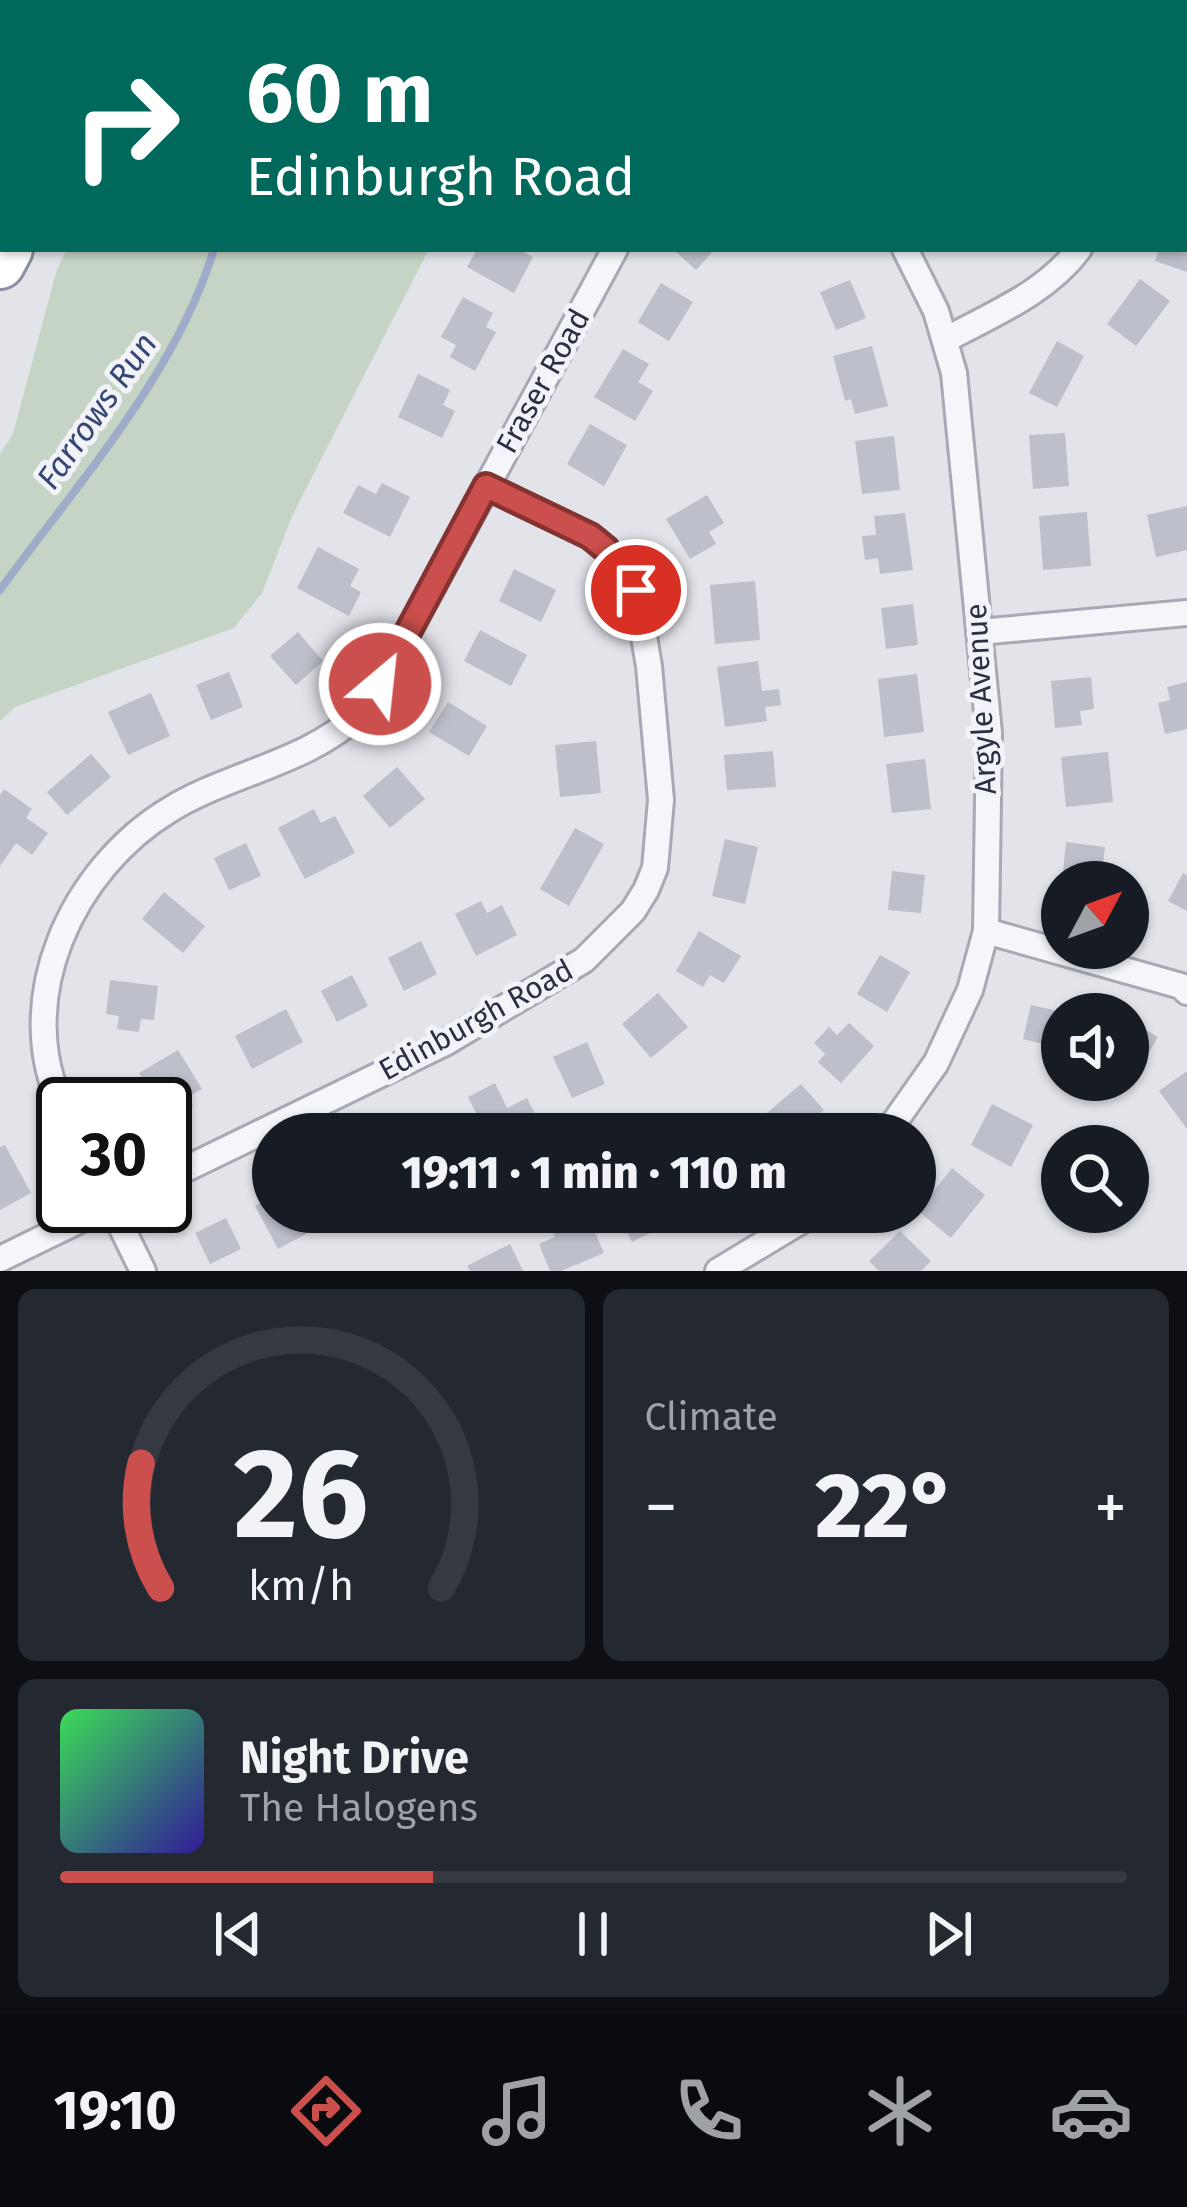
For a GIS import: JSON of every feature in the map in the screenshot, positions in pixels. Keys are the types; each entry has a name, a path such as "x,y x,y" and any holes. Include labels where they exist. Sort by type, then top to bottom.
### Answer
{"street":[{"name":"Fraser Road","path":"49,1077 43,1052 44,989 79,900 111,859 171,809 308,748 360,714 613,252"},
{"name":"Argyle Avenue","path":"901,1113 936,1063 970,990 986,932 989,733 954,374 936,311 906,252"},
{"path":"945,340 1035,291 1063,272 1077,252"},
{"name":"Edinburgh Road","path":"192,1166 445,1043 565,972 584,960 633,911 646,890 655,868 661,800 649,666 636,590 606,549 590,536 486,486"},
{"path":"980,632 1187,613"},
{"path":"986,932 1180,986 1187,992"},
{"path":"0,1258 53,1233"},
{"path":"124,1233 143,1271"},
{"path":"718,1271 781,1233"}],"green space":[{"path":"66,252 427,252 293,514 262,593 234,628 15,707 0,721 0,454 13,434"}],"building":[{"path":"475,252 524,252 533,257 514,293 467,267"},
{"path":"676,252 712,252 696,270"},
{"path":"1158,252 1187,252 1187,272 1155,261"},
{"path":"1140,279 1170,301 1136,346 1107,324"},
{"path":"850,280 866,318 836,330 820,292"},
{"path":"661,283 693,302 669,341 638,322"},
{"path":"463,297 493,313 486,327 496,332 475,371 450,357 456,345 441,337"},
{"path":"1057,341 1084,356 1057,407 1029,393"},
{"path":"872,346 888,406 855,414 851,399 845,401 833,356"},
{"path":"623,349 649,364 638,382 653,391 635,421 594,397"},
{"path":"418,374 450,390 443,405 455,411 442,438 398,417"},
{"path":"590,424 627,445 604,486 567,464"},
{"path":"1065,433 1069,486 1033,489 1029,435"},
{"path":"894,436 900,490 862,494 855,441"},
{"path":"382,483 410,497 390,537 343,513 358,485 376,494"},
{"path":"707,495 724,523 709,532 716,544 690,559 666,519"},
{"path":"1187,506 1187,550 1156,557 1147,515"},
{"path":"1087,512 1091,566 1043,570 1039,516"},
{"path":"905,513 913,570 880,574 878,558 865,560 862,536 876,535 874,516"},
{"path":"318,547 359,569 350,586 361,592 349,616 297,588"},
{"path":"514,569 556,590 541,622 499,601"},
{"path":"755,581 760,640 715,644 710,585"},
{"path":"913,604 918,645 886,649 881,608"},
{"path":"480,630 527,655 511,686 464,661"},
{"path":"298,632 323,661 296,685 270,656"},
{"path":"758,661 762,691 779,689 781,705 765,707 767,721 725,727 717,667"},
{"path":"229,672 243,707 211,720 196,685"},
{"path":"917,674 924,732 884,737 878,679"},
{"path":"1091,677 1094,709 1080,711 1082,725 1055,728 1051,681"},
{"path":"1187,682 1187,729 1165,734 1158,703 1170,700 1167,687"},
{"path":"151,693 170,736 128,755 108,712"},
{"path":"448,702 487,726 469,756 429,732"},
{"path":"596,741 601,793 560,797 555,745"},
{"path":"773,751 776,787 727,790 724,755"},
{"path":"1108,752 1113,802 1066,807 1061,757"},
{"path":"91,754 111,777 67,815 47,792"},
{"path":"925,759 931,809 892,813 886,764"},
{"path":"397,767 425,799 390,828 363,796"},
{"path":"4,789 32,809 26,818 48,833 32,855 16,843 0,866 0,795"},
{"path":"314,809 321,823 335,816 355,853 305,879 278,828"},
{"path":"575,828 604,844 569,906 540,889"},
{"path":"725,839 758,847 745,904 712,896"},
{"path":"1066,842 1105,847 1103,861 1064,861"},
{"path":"246,843 261,876 229,890 214,858"},
{"path":"892,871 925,875 921,913 888,910"},
{"path":"1183,873 1187,875 1187,911 1168,901"},
{"path":"164,892 205,926 183,953 142,919"},
{"path":"481,901 487,913 502,905 517,935 476,956 455,914"},
{"path":"699,931 741,956 724,983 710,975 703,987 676,971"},
{"path":"421,941 437,974 404,991 388,958"},
{"path":"880,955 910,972 887,1012 857,994"},
{"path":"352,975 368,1006 337,1022 321,991"},
{"path":"110,980 158,986 154,1020 141,1019 139,1032 117,1029 119,1016 106,1014"},
{"path":"658,993 688,1027 651,1058 622,1024"},
{"path":"1031,1005 1041,1007 1041,1044 1023,1039"},
{"path":"286,1009 303,1042 252,1069 235,1036"},
{"path":"849,1023 874,1046 841,1083 818,1062 825,1054 814,1043 829,1027 837,1035"},
{"path":"1149,1032 1158,1037 1149,1052"},
{"path":"587,1042 605,1084 572,1098 553,1057"},
{"path":"178,1050 202,1089 192,1095 192,1077 141,1077 139,1073"},
{"path":"1187,1071 1187,1129 1159,1091"},
{"path":"495,1083 507,1108 527,1098 534,1113 476,1113 468,1097"},
{"path":"801,1084 824,1110 821,1113 767,1113"},
{"path":"992,1104 1033,1125 1011,1167 971,1145"},
{"path":"5,1145 31,1193 0,1210 0,1147"},
{"path":"952,1168 985,1195 951,1238 936,1226 936,1188"},
{"path":"226,1218 241,1249 210,1264 195,1233"},
{"path":"269,1233 308,1233 278,1249"},
{"path":"553,1233 595,1233 604,1253 550,1271 539,1244 555,1237"},
{"path":"628,1233 650,1233 632,1242"},
{"path":"902,1233 931,1261 921,1271 879,1271 869,1261"},
{"path":"510,1244 523,1271 470,1271 467,1266"}],"waterway":[{"name":"Farrows Run","path":"0,590 150,384 197,295 213,252"}],"route":[{"path":"380,684 486,486 590,536 606,549 636,590"}]}
